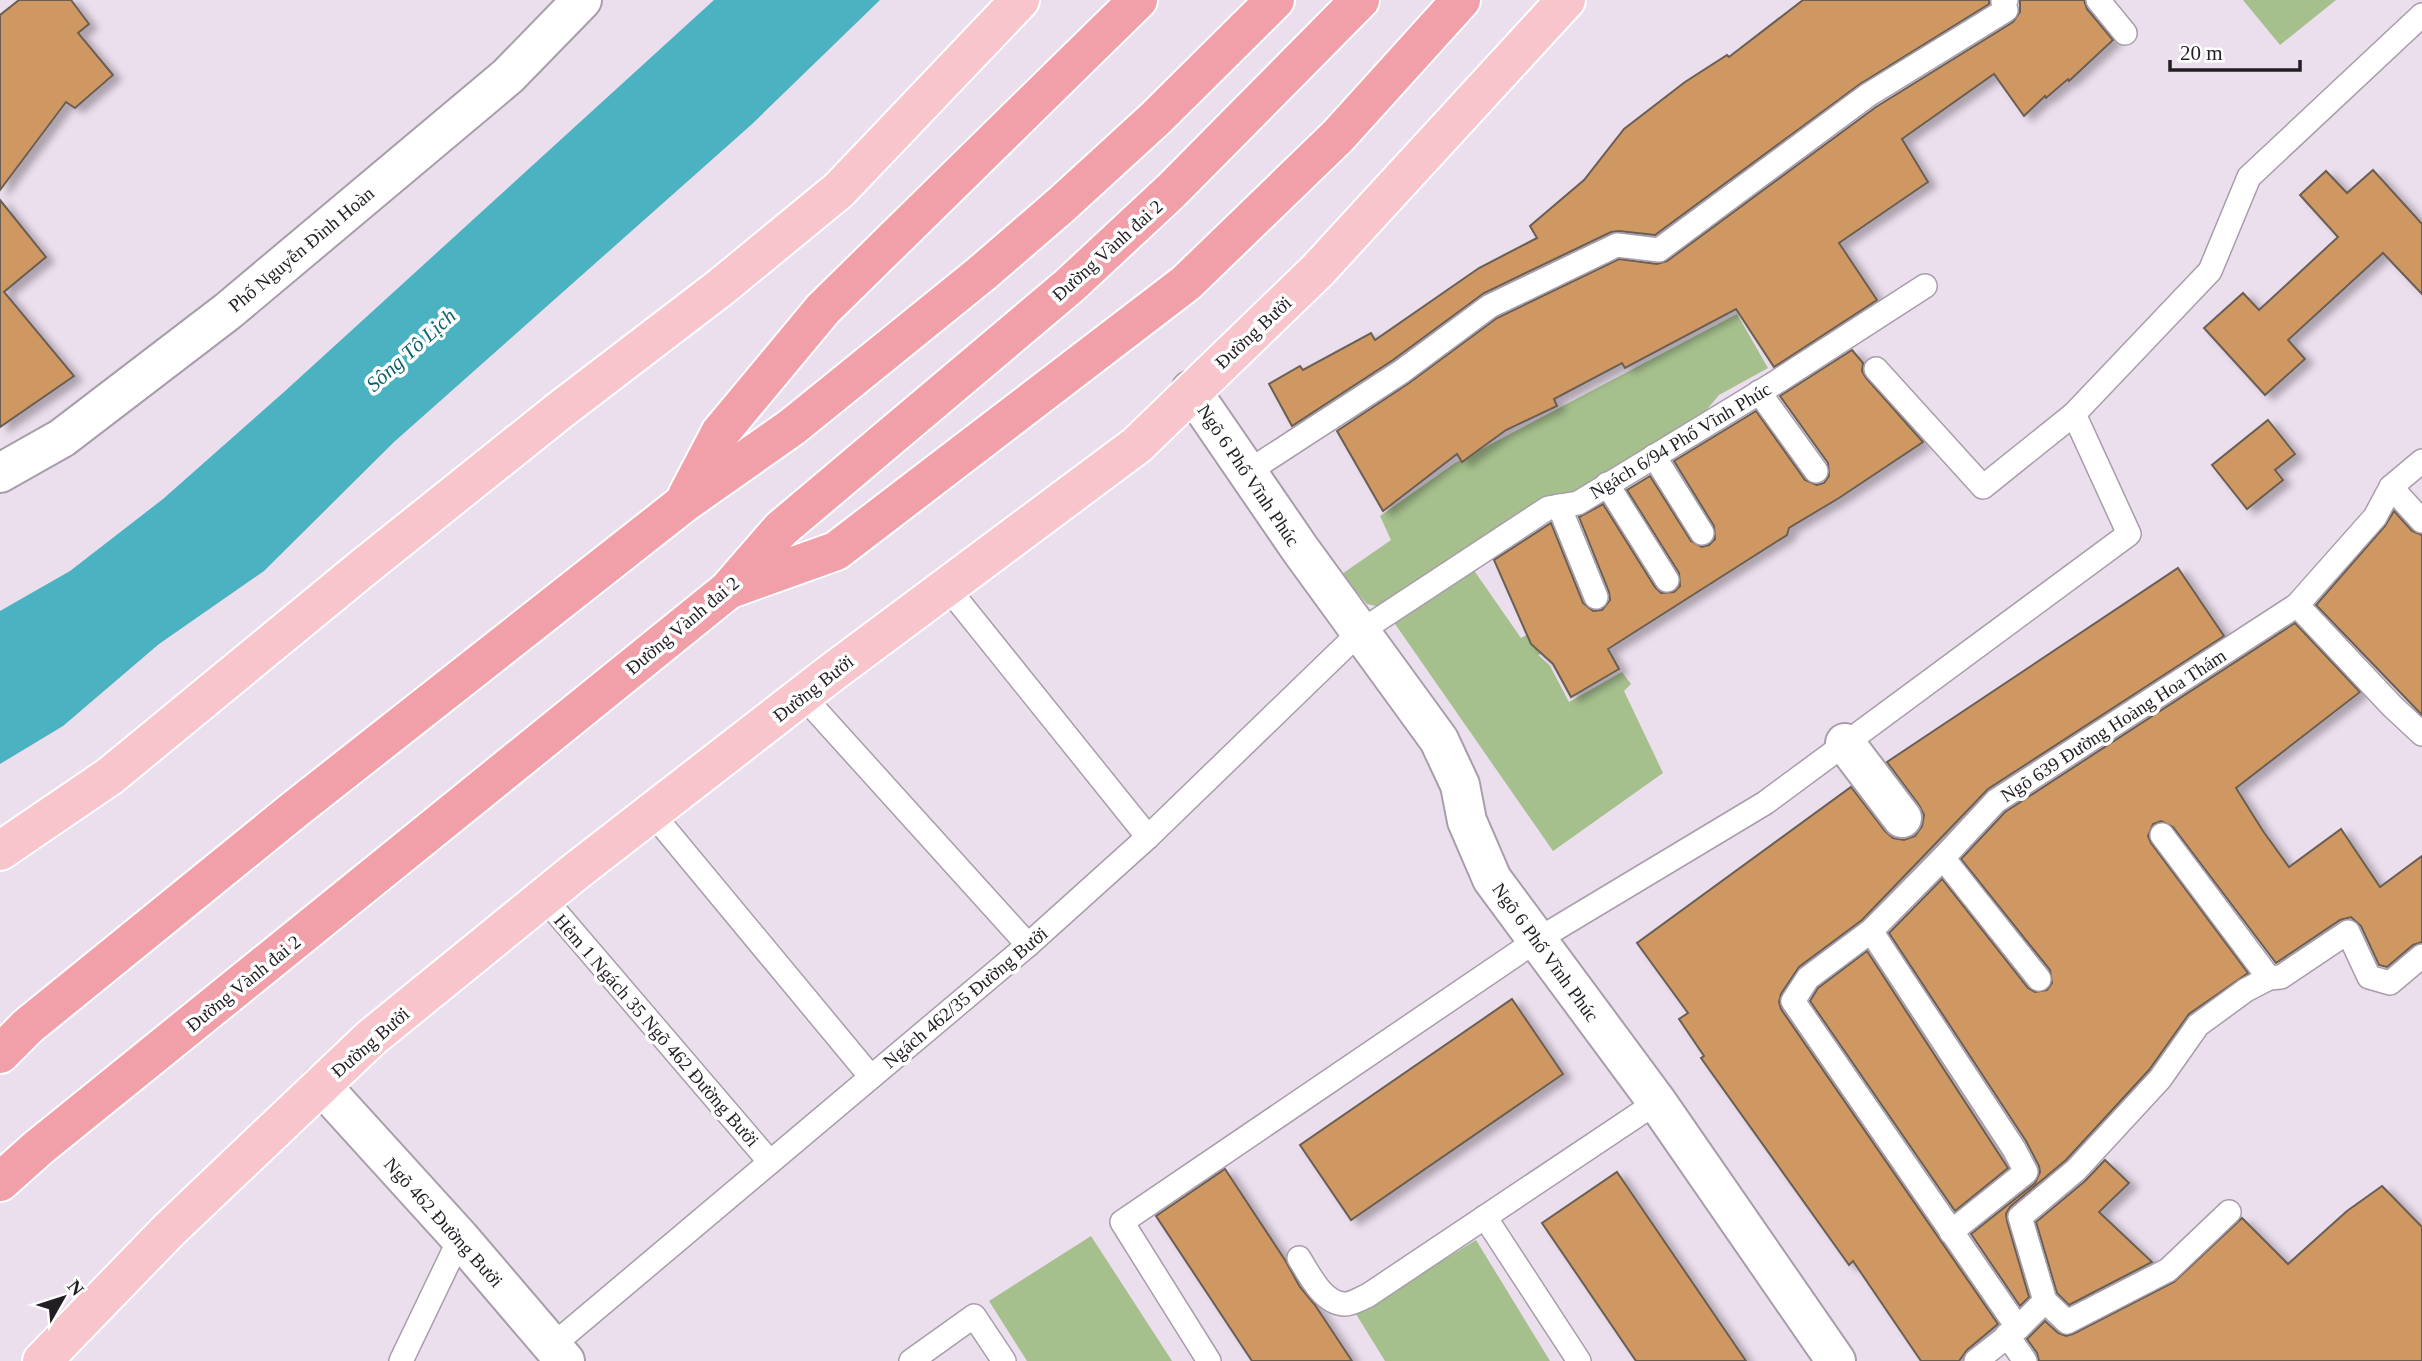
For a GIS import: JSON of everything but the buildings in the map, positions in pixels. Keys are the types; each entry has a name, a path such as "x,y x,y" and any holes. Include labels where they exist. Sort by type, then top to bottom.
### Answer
{"highway":[{"path":"684,503 720,433 823,309 1138,0"},
{"path":"0,1054 14,1037 294,810 684,503 792,427 981,274 1062,205 1156,118 1275,0"},
{"name":"Đường Vành đai 2","path":"0,1182 38,1148 729,590 781,529 1038,313 1161,201 1268,96 1360,0"},
{"path":"729,590 836,551 1186,283 1338,136 1461,0"},
{"path":"0,1201 38,1148"}],"main road":[{"path":"0,851 110,776 397,541 559,411 721,287 828,198 938,88 1020,0"},
{"name":"Đường Bưởi","path":"42,1361 169,1230 371,1038 652,813 1137,444 1317,271 1566,0"}],"street":[{"name":"Phố Nguyễn Đình Hoàn","path":"0,473 62,438 228,311 508,76 566,6"},
{"name":"Ngõ 6 Phố Vĩnh Phúc","path":"1191,390 1300,550 1362,631 1439,740 1460,785 1467,821 1492,879 1657,1102 1836,1361"},
{"path":"1845,743 1902,818"},
{"name":"Ngõ 462 Đường Bưởi","path":"321,1085 460,1238 559,1353"}],"lane":[{"path":"1247,473 1402,372 1490,306 1616,245 1659,250 1868,95 2006,10 2003,2 2006,0"},
{"path":"2098,0 2125,33"},
{"path":"1876,369 1983,487 2074,414 2210,271 2249,177 2422,15"},
{"name":"Ngách 6/94 Phố Vĩnh Phúc","path":"1362,631 1548,508 1578,502 1759,392 1925,286"},
{"path":"1759,392 1816,471"},
{"path":"1209,1361 1122,1222 1536,940 1765,803 2129,534 2074,414"},
{"path":"1654,456 1702,533"},
{"name":"Ngõ 639 Đường Hoàng Hoa Thám","path":"2025,1361 2012,1331 1951,1232 1793,1001 1808,978 1871,931 1996,801 2297,605 2375,517 2391,487 2422,461"},
{"path":"1607,484 1667,580"},
{"path":"2391,487 2422,521"},
{"path":"1559,506 1596,597"},
{"path":"947,587 1147,837"},
{"path":"2297,605 2422,734"},
{"name":"Ngách 462/35 Đường Bưởi","path":"559,1353 770,1162 1028,945 1147,837 1362,631"},
{"path":"803,696 1028,945"},
{"path":"652,813 871,1077"},
{"path":"2162,835 2269,978"},
{"path":"1943,858 2039,979"},
{"name":"Hẻm 1 Ngách 35 Ngõ 462 Đường Bưởi","path":"544,898 770,1162"},
{"path":"1871,931 2014,1149 2026,1172 1951,1232"},
{"path":"2230,1212 2168,1270 2067,1322 2045,1301 2020,1217 2076,1170 2160,1079 2198,1025 2246,990 2269,978 2281,976 2348,932 2369,977 2390,983 2422,956"},
{"path":"1299,1258 1328,1299 1346,1304 1367,1296 1657,1102"},
{"path":"1485,1217 1579,1361"},
{"path":"401,1361 460,1238"},
{"path":"1976,1361 2045,1301"},
{"path":"911,1361 974,1316 1004,1361"}],"green space":[{"path":"2243,0 2336,0 2280,45"},
{"path":"1737,314 1768,368 1719,395 1695,424 1581,490 1553,495 1384,608 1367,604 1342,574 1391,540 1380,516 1455,463"},
{"path":"1473,569 1521,638 1556,619 1568,643 1538,655 1550,666 1569,702 1622,672 1631,684 1624,691 1663,773 1553,851 1393,621"},
{"path":"1091,1236 1172,1361 1027,1361 989,1301"},
{"path":"1476,1240 1550,1361 1385,1361 1356,1314"}],"water":[{"name":"Sông Tô Lịch","path":"714,0 880,0 751,125 394,442 264,571 159,644 63,726 0,764 0,611 70,571 163,499"}]}
